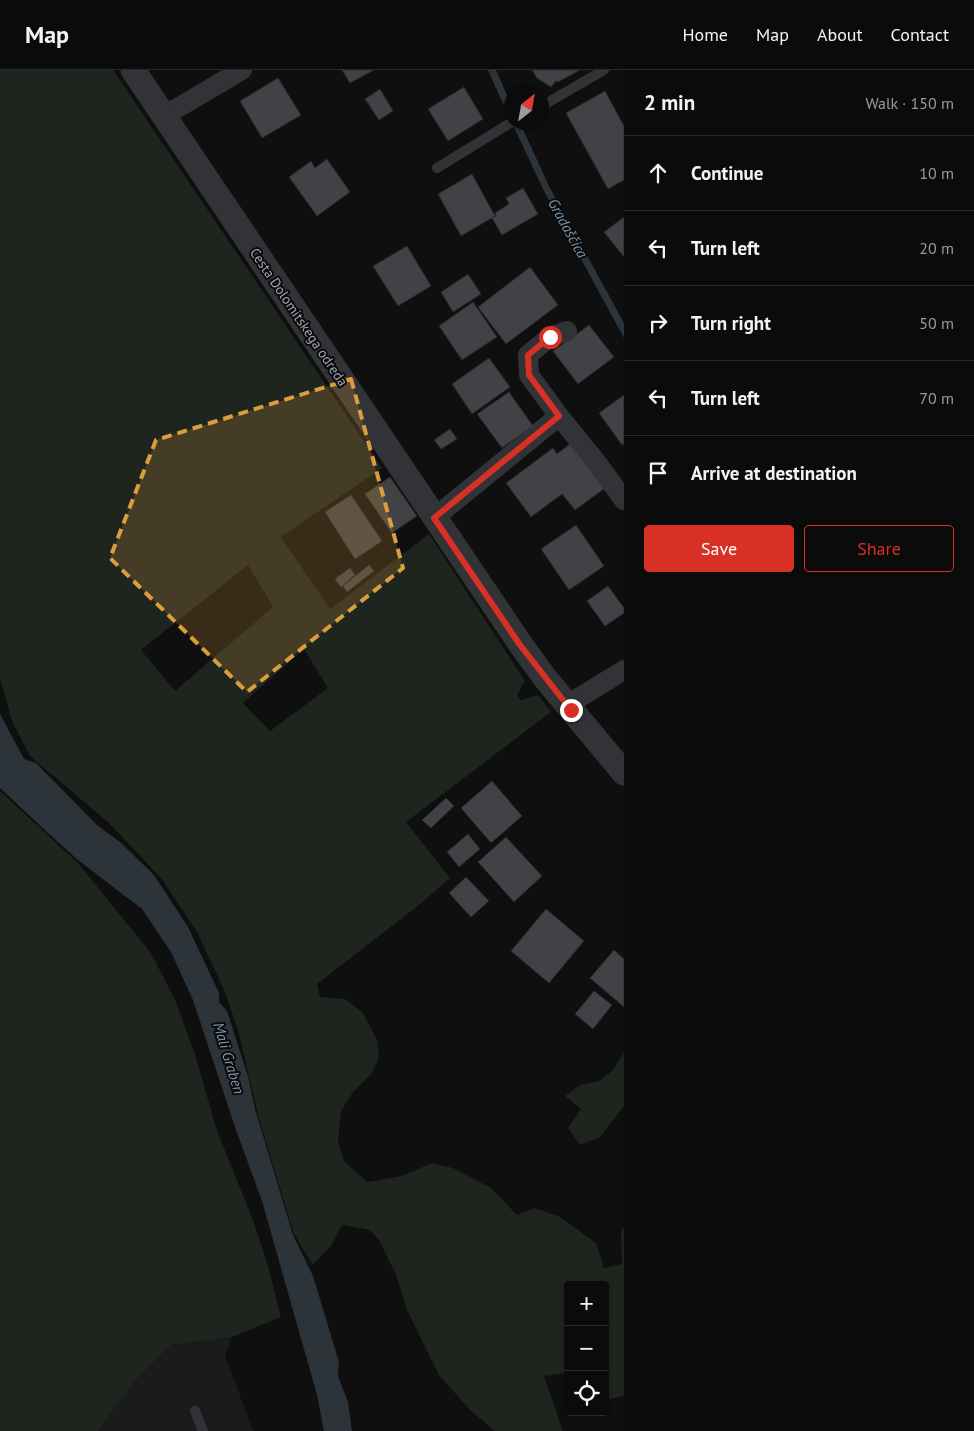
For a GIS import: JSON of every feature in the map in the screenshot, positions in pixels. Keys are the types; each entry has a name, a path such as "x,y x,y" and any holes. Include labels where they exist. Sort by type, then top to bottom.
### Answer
{"street":[{"name":"Cesta Dolomitskega odreda","path":"133,70 520,645 624,773"},
{"path":"164,116 242,70"},
{"path":"567,331 550,337 528,355 529,375 624,500"},
{"path":"434,518 559,416"},
{"path":"568,705 624,670"}],"lane":[{"path":"549,102 604,70"},
{"path":"437,168 504,127"},
{"path":"195,1411 203,1431"}],"highlighted area":[{"path":"351,379 403,568 247,692 110,558 156,440"}],"shaded area":[{"path":"0,70 113,70 382,468 281,537 330,609 429,534 525,681 517,695 521,700 538,695 551,712 406,822 450,878 419,905 317,984 320,997 345,999 363,1013 377,1040 379,1057 372,1073 353,1092 341,1111 338,1141 344,1161 367,1182 402,1176 432,1163 453,1168 491,1188 517,1215 535,1208 560,1217 596,1243 604,1268 622,1264 621,1231 624,1227 624,1396 609,1399 609,1281 564,1281 564,1374 544,1376 563,1431 495,1431 470,1410 439,1375 407,1310 396,1275 379,1240 370,1230 342,1225 331,1246 313,1265 294,1234 259,1119 238,1030 224,990 197,932 161,878 109,823 30,756 12,721 0,678","holes":["248,565 273,607 175,691 141,650","304,649 328,688 270,731 243,703"]},
{"path":"0,791 77,862 151,953 175,1000 195,1054 217,1131 253,1220 268,1266 281,1317 232,1337 171,1345 134,1382 98,1431 0,1431"},
{"path":"624,1053 624,1106 600,1137 580,1145 568,1128 581,1109 565,1096 580,1085 599,1081 612,1071"},
{"path":"232,1337 225,1355 253,1431 98,1431 134,1382 171,1345"}],"water":[{"path":"488,70 496,70 504,88 504,106"},
{"name":"Gradaščica","path":"515,130 523,130 550,188 624,323 624,338 544,191"},
{"name":"Mali Graben","path":"0,714 24,759 36,763 97,825 120,842 154,875 188,927 219,993 219,1002 227,1011 248,1076 255,1109 293,1235 313,1276 339,1362 338,1376 348,1402 352,1431 324,1431 317,1395 262,1201 236,1130 193,1000 171,952 142,909 78,860 0,788"}],"building":[{"path":"342,70 374,70 350,83"},
{"path":"532,70 580,70 558,82 556,81 551,87 537,78"},
{"path":"278,78 301,115 262,138 240,101"},
{"path":"464,87 483,119 448,141 428,109"},
{"path":"380,89 393,111 379,120 365,99"},
{"path":"605,91 624,126 624,180 608,189 566,113"},
{"path":"327,159 350,192 317,216 289,177 311,161 315,168"},
{"path":"472,174 495,216 461,236 438,194"},
{"path":"523,188 538,214 502,235 492,218 496,216 495,213 509,204 506,198"},
{"path":"624,217 624,257 604,232"},
{"path":"407,246 431,286 398,306 373,266"},
{"path":"530,267 558,305 506,344 478,307"},
{"path":"468,274 481,294 453,312 441,292"},
{"path":"473,302 497,337 462,360 439,326"},
{"path":"589,325 614,357 578,384 553,351"},
{"path":"489,358 510,387 472,414 452,384"},
{"path":"509,392 533,426 502,448 477,414"},
{"path":"624,395 624,444 622,445 599,413"},
{"path":"450,429 457,439 441,449 434,440"},
{"path":"574,441 608,486 575,510 562,494 531,517 506,483 553,448 557,454"},
{"path":"390,477 417,516 392,533 365,494"},
{"path":"351,495 382,541 355,559 325,512"},
{"path":"576,525 604,566 569,590 541,549"},
{"path":"369,565 374,571 347,592 343,586"},
{"path":"350,568 355,575 341,587 335,579"},
{"path":"608,586 624,608 624,613 605,626 587,601"},
{"path":"492,781 522,816 491,843 461,808"},
{"path":"446,798 454,806 431,828 422,820"},
{"path":"468,834 480,849 459,867 447,852"},
{"path":"506,837 542,876 514,902 478,862"},
{"path":"466,877 489,901 471,917 449,893"},
{"path":"546,909 584,941 549,983 511,951"},
{"path":"614,950 624,959 624,1007 590,978"},
{"path":"594,991 612,1005 593,1029 575,1014"}],"route":[{"path":"550,337 528,355 529,375 559,416 434,518 520,645 571,710"}]}
